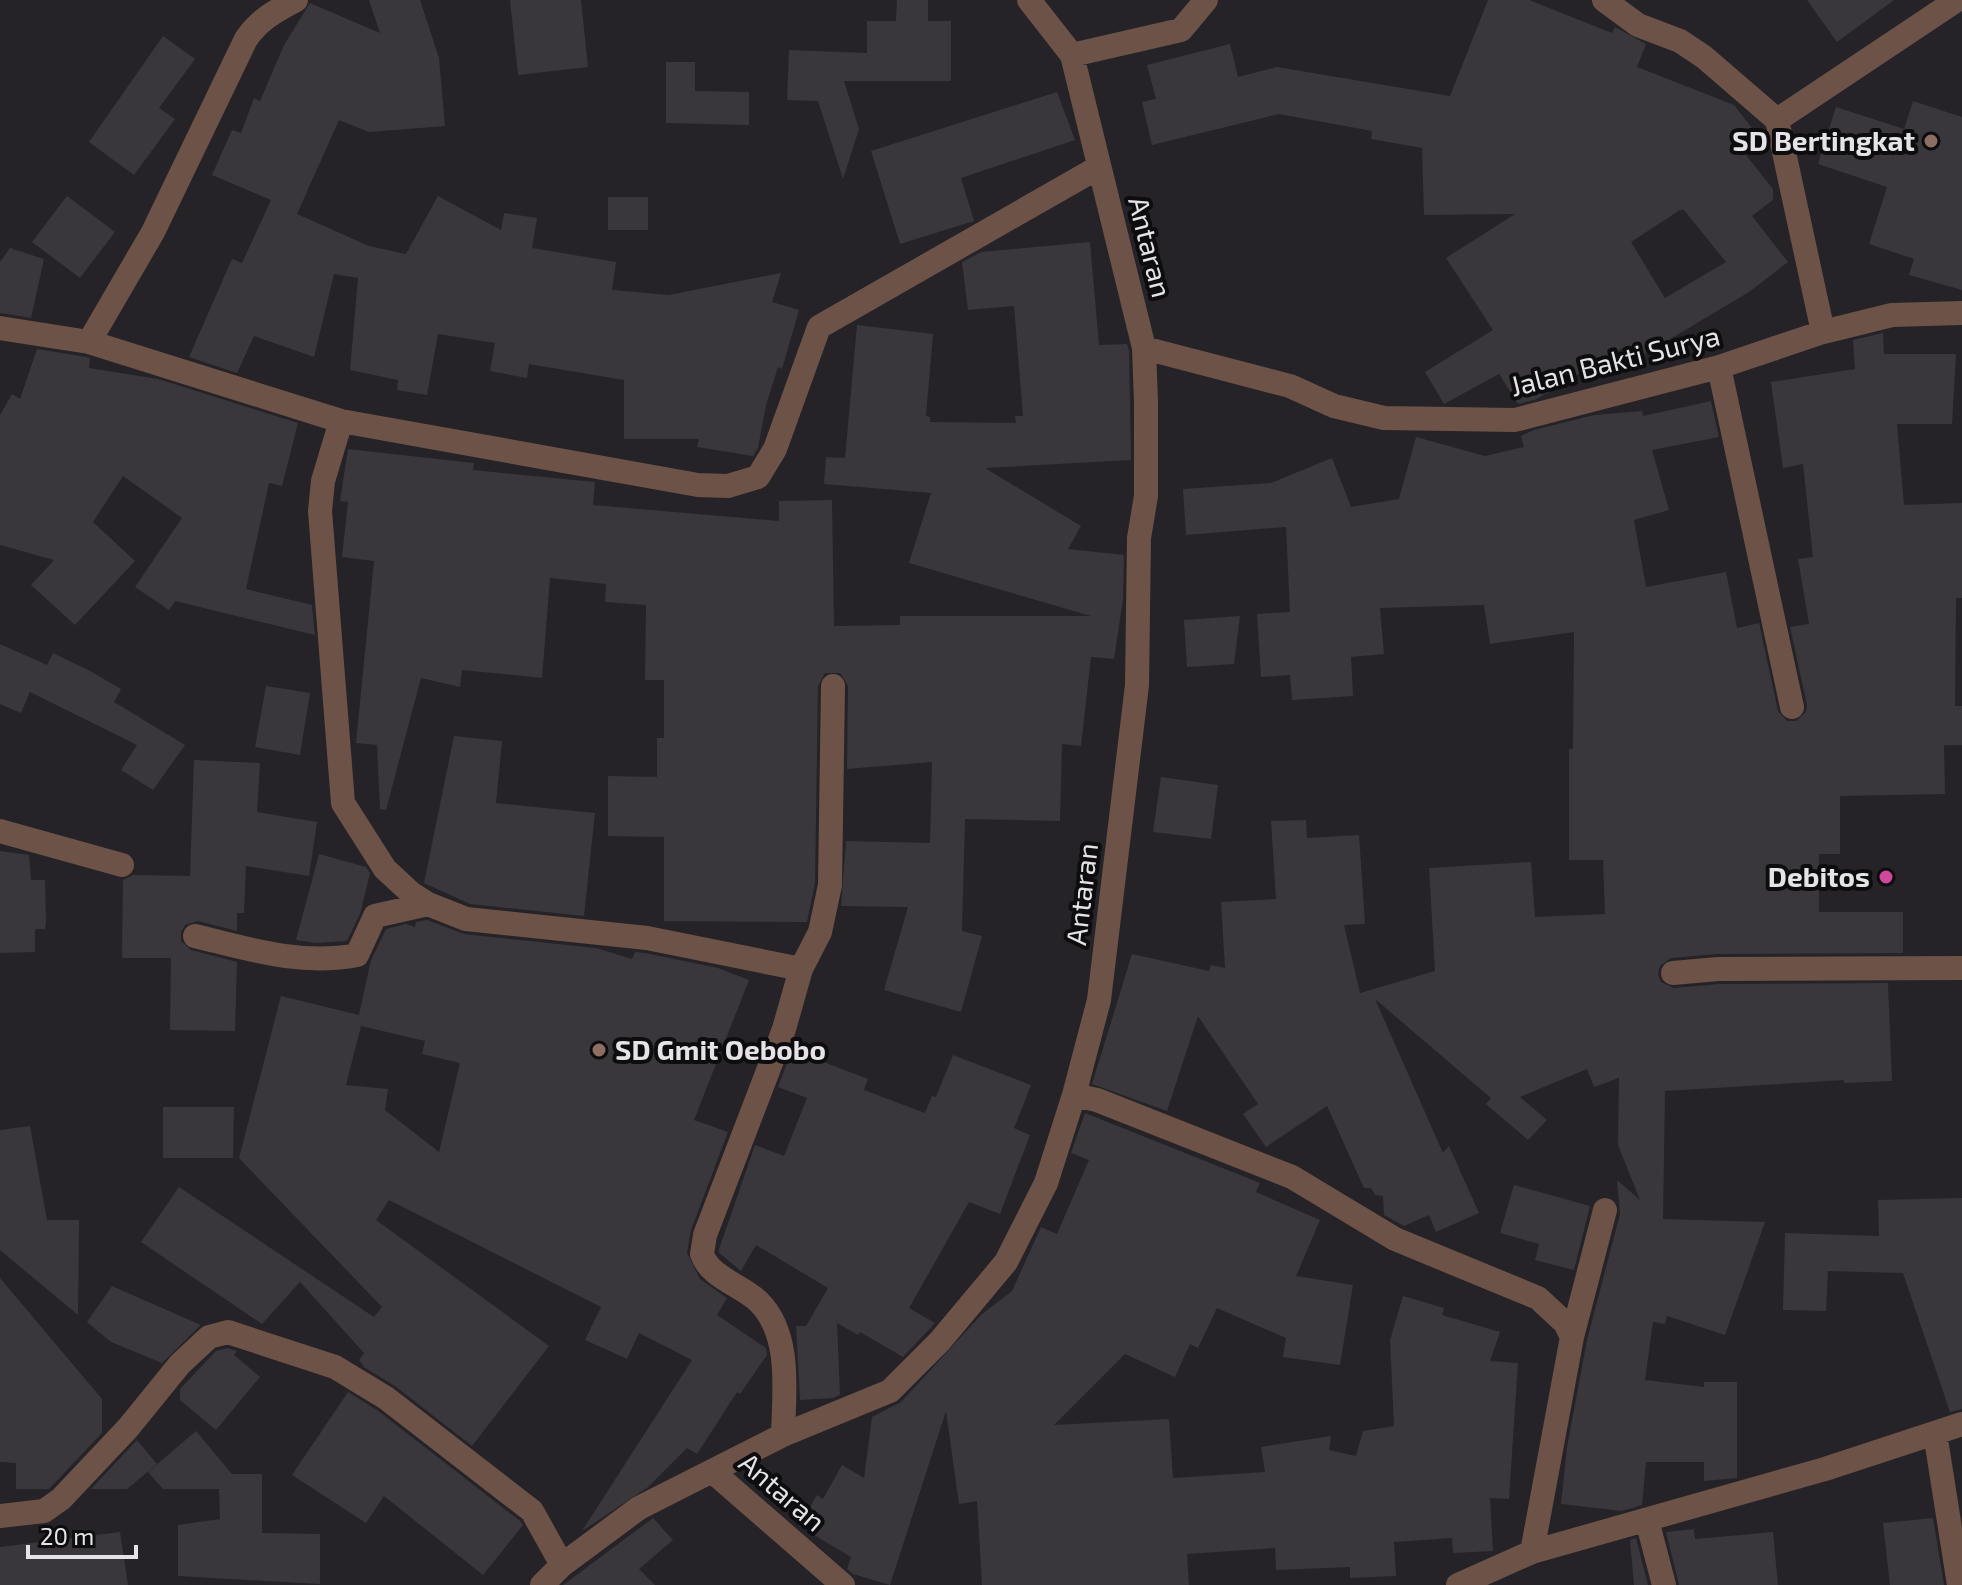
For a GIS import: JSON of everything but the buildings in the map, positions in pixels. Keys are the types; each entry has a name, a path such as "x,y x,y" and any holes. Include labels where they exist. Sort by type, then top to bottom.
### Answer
{"street":[{"path":"89,342 153,232 246,39 271,12 296,0"},
{"name":"Antaran","path":"843,1585 713,1472 783,1435 890,1391 940,1341 1006,1262 1046,1183 1074,1095 1099,1000 1137,685 1139,538 1146,496 1144,348 1072,55 1029,0"},
{"path":"1072,55 1181,30 1206,0"},
{"path":"1604,0 1638,25 1680,41 1704,57 1777,120 1823,332"},
{"path":"1777,120 1957,0"},
{"path":"0,328 89,342 341,421 698,485 728,486 758,477 775,449 819,327 1099,167"},
{"name":"Jalan Bakti Surya","path":"1144,348 1290,386 1334,406 1384,418 1515,420 1719,367 1823,332 1892,315 1962,313"},
{"path":"1719,367 1792,707"},
{"path":"341,421 323,481 320,511 343,803 385,869 428,904 466,919 647,938 801,969"},
{"path":"783,1435 780,1341 760,1303 713,1271 702,1254 705,1235 784,1029 801,969 820,932 830,885 833,686"},
{"path":"0,831 122,865"},
{"path":"195,936 310,961 334,959 357,955 375,916 428,904"},
{"path":"1673,973 1718,969 1962,968"},
{"path":"1074,1095 1097,1100 1292,1177 1395,1239 1538,1298 1565,1323 1572,1337"},
{"path":"1532,1552 1572,1337 1605,1210"},
{"path":"0,1516 44,1511 61,1499 128,1428 180,1364 209,1337 228,1332 335,1367 386,1398 532,1511 562,1565"},
{"path":"1458,1585 1532,1552 1825,1469 1962,1424"},
{"path":"1935,1433 1959,1585"},
{"path":"542,1585 562,1565 639,1508 713,1472"},
{"path":"1647,1520 1657,1547 1664,1585"}],"place":[{"name":"SD Bertingkat","path":"1931,141"},
{"name":"Debitos","path":"1886,877"},
{"name":"SD Gmit Oebobo","path":"599,1050"}]}
